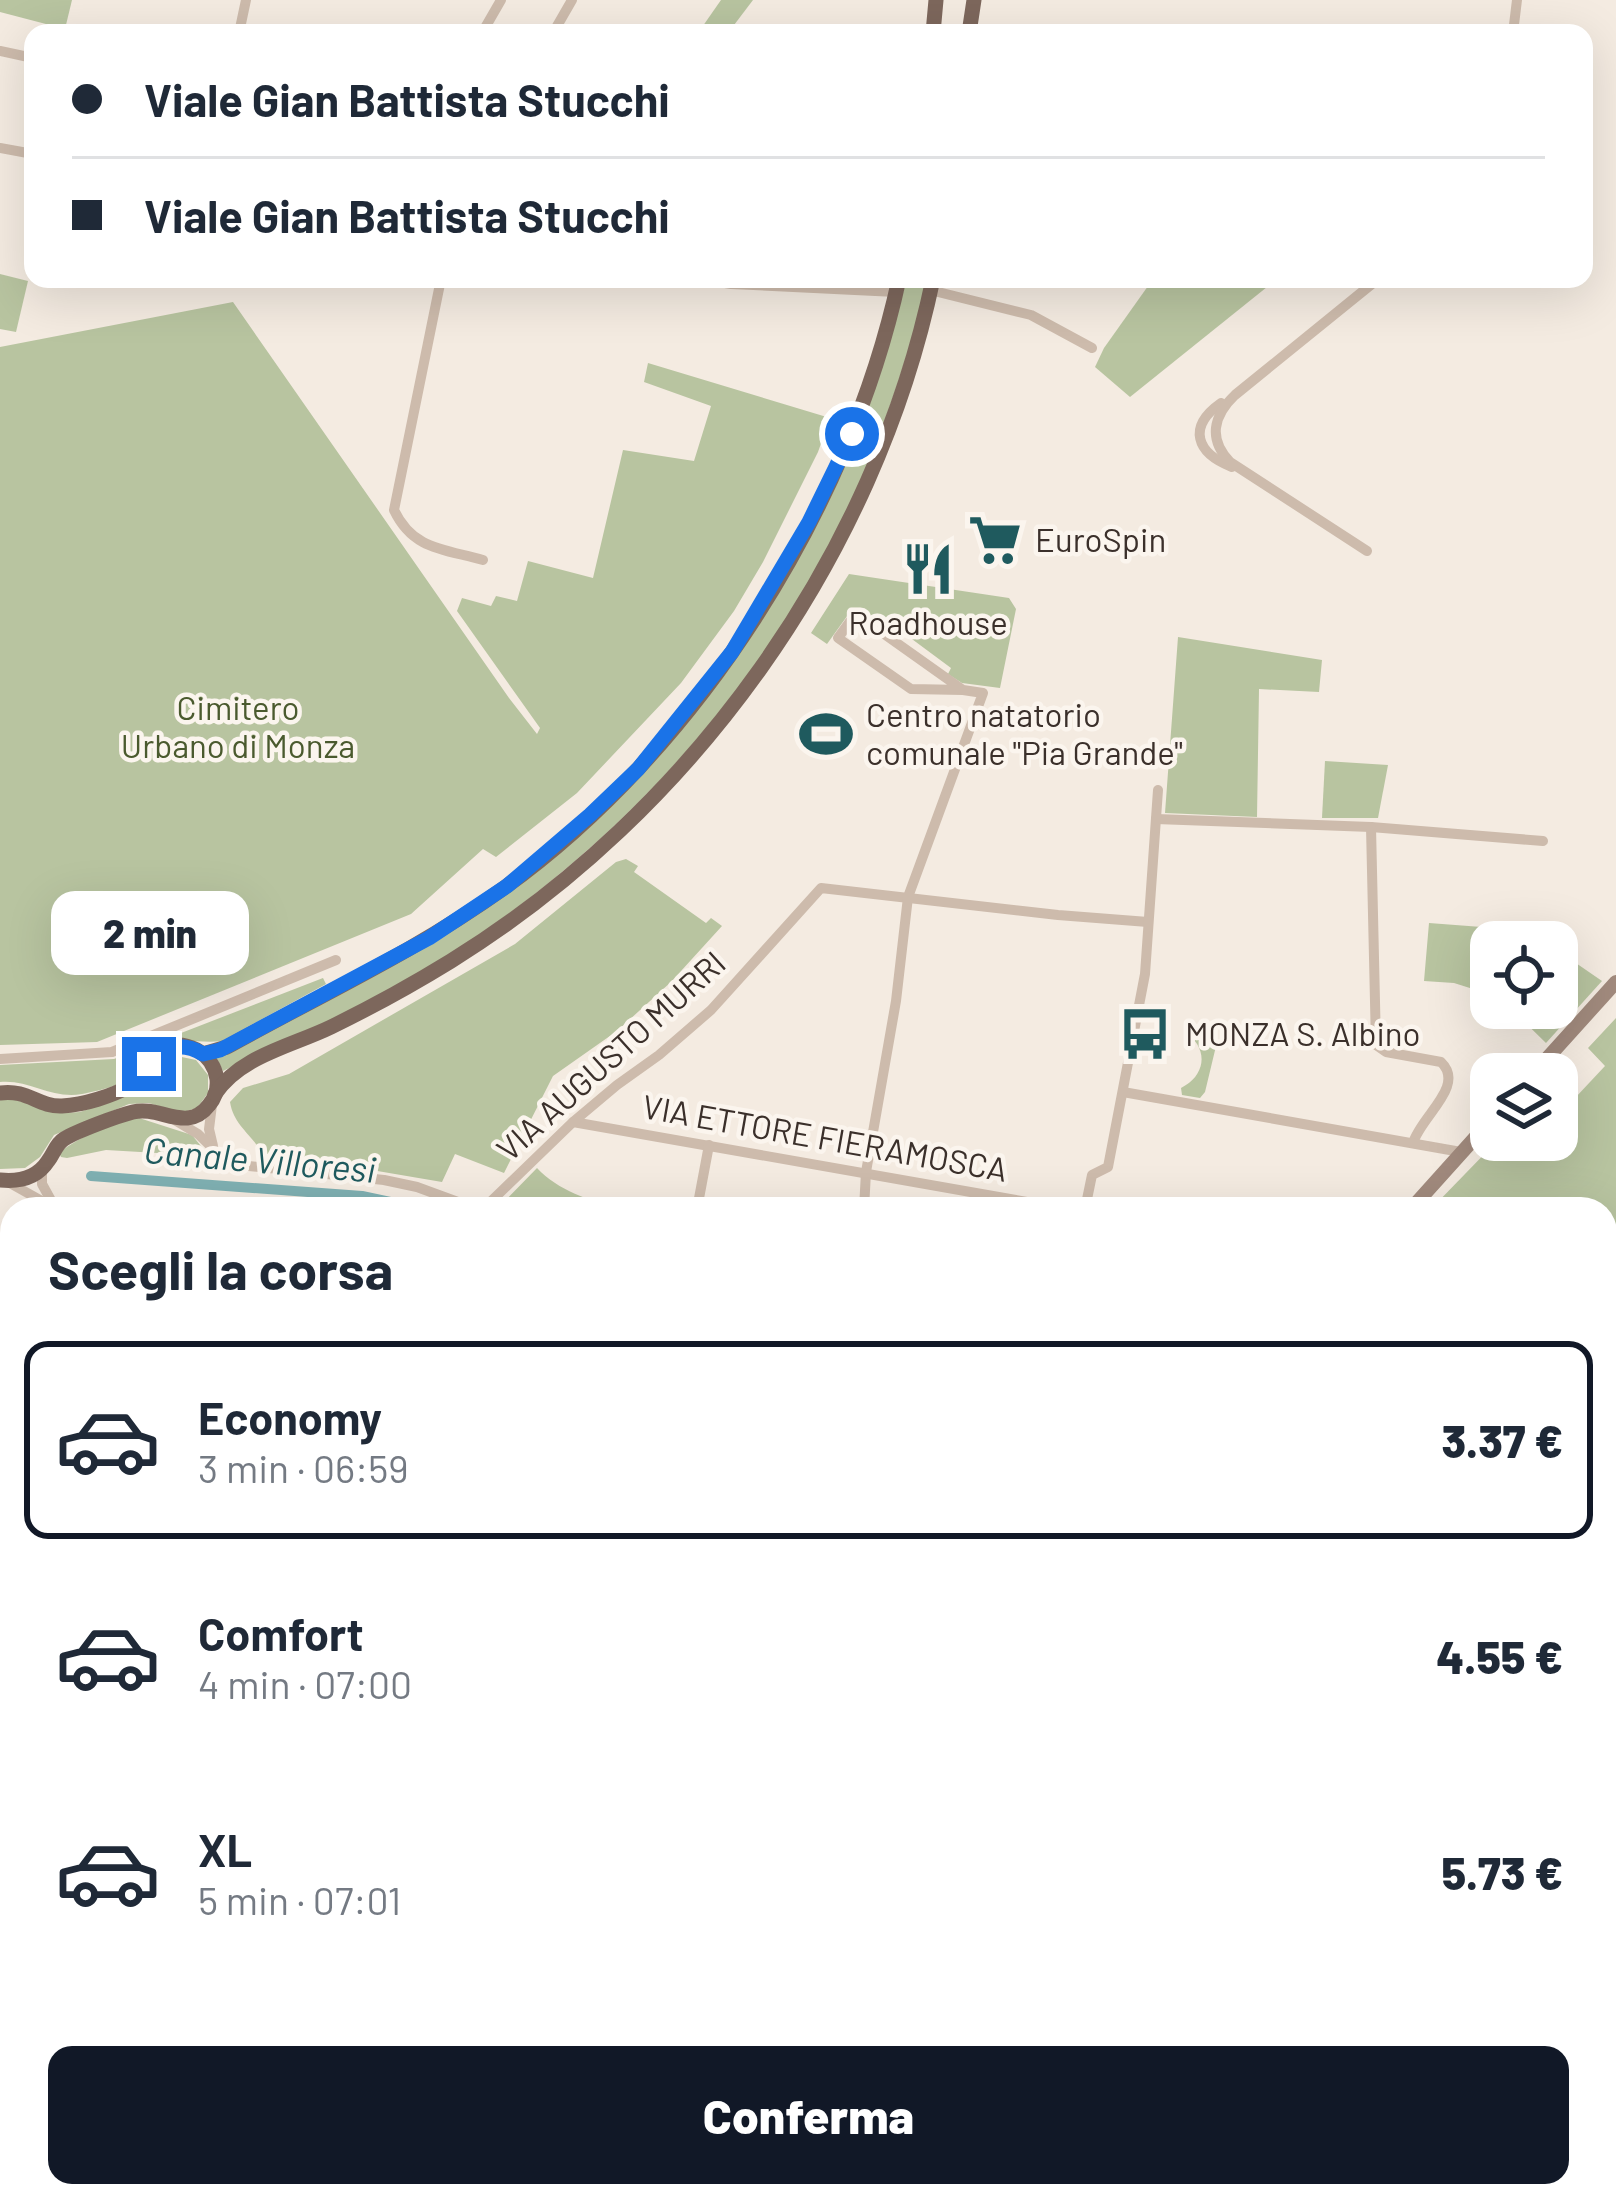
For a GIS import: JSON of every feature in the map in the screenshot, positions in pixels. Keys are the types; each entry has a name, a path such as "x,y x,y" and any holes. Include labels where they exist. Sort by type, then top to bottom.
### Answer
{"main road":[{"path":"203,1054 229,1046 429,938 548,853 638,769 732,652 809,522 852,434 896,288"},
{"path":"3,1180 22,1180 42,1169 66,1138 135,1112 171,1119 194,1117 206,1110 226,1079 243,1065 372,1006 506,924 561,882 652,799 769,655 833,550 906,380 931,288"},
{"path":"1555,1053 1610,999 1616,982"},
{"path":"0,1093 16,1092 63,1106 105,1097 136,1084 152,1060 167,1049 185,1047 203,1054 215,1072 214,1096"},
{"path":"1422,1197 1470,1142"}],"street":[{"path":"439,288 394,510 415,539 483,560"},
{"path":"938,288 956,297 1031,315 1092,348"},
{"path":"956,297 958,288"},
{"path":"1367,288 1205,416 1201,439 1214,459 1243,470 1367,551"},
{"path":"865,1197 908,897 983,693 911,689 838,638 854,616 863,619 963,690"},
{"path":"1087,1197 1092,1175 1108,1167 1145,974 1157,790"},
{"path":"1156,819 1371,827 1543,841"},
{"path":"1371,827 1375,1042 1386,1052 1441,1062 1450,1075 1448,1087 1413,1143"},
{"name":"VIA AUGUSTO MURRI","path":"493,1197 573,1122 687,1032 821,888 908,897"},
{"path":"908,897 1148,922"},
{"path":"0,1059 112,1052 336,960"},
{"path":"1123,1092 1461,1152"},
{"path":"214,1096 209,1129 214,1149"},
{"path":"171,1119 190,1128 234,1165 384,1180 446,1197"},
{"name":"VIA ETTORE FIERAMOSCA","path":"573,1122 1002,1197"},
{"path":"699,1197 709,1145"},
{"path":"42,1169 41,1184 49,1197"},
{"path":"3,1180 35,1197"}],"green space":[{"path":"0,0 72,0 66,24 46,24 0,12"},
{"path":"721,0 753,0 735,24 704,24"},
{"path":"0,274 24,280 26,288 16,332 0,329"},
{"path":"904,288 926,288 879,435 822,557 781,626 684,753 570,865 508,914 389,990 223,1071 216,1057 527,876 733,660 783,585 838,481 868,410"},
{"path":"1147,288 1266,288 1130,397 1095,367"},
{"name":"Cimitero Urbano di Monza","path":"233,302 537,734 540,728 457,611 462,598 491,606 496,596 517,601 528,561 593,578 623,450 694,461 711,406 644,382 648,363 830,418 763,562 681,683 577,793 496,857 483,849 411,914 97,1042 0,1045 0,347"},
{"path":"849,574 1009,598 1016,609 1000,688 962,683 948,674 951,668 893,625 887,631 862,613 850,612 827,644 811,633"},
{"path":"1178,637 1322,660 1319,692 1259,689 1257,817 1165,813"},
{"path":"1325,761 1388,765 1378,818 1322,818"},
{"path":"626,859 638,866 634,872 706,923 711,918 722,926 617,1031 553,1076 504,1173 455,1154 442,1182 263,1156 232,1111 230,1102 243,1088 289,1074 515,944 616,862"},
{"path":"1429,923 1470,926 1470,988 1424,981"},
{"path":"1578,964 1602,981 1578,1008"},
{"path":"323,978 326,984 222,1041 173,1041 158,1046 134,1075 109,1087 71,1095 0,1082 0,1065 114,1059"},
{"path":"1616,1018 1616,1197 1443,1197 1478,1161 1578,1161 1578,1095 1605,1066 1588,1048"},
{"path":"1532,1029 1559,1029 1546,1043"},
{"path":"1189,1030 1211,1033 1217,1042 1200,1098 1182,1095 1181,1088 1195,1077 1201,1063"},
{"path":"177,1056 196,1060 208,1075 208,1093 197,1108 180,1113 149,1103 129,1104 54,1135 40,1157 25,1168 0,1169 0,1096 65,1113 80,1112 139,1091 159,1065"},
{"path":"139,1118 192,1135 209,1156 106,1150 67,1158 59,1153 97,1131"},
{"path":"537,1168 584,1197 509,1197"}],"waterway":[{"name":"Canale Villoresi","path":"91,1176 367,1197"}],"place":[{"name":"EuroSpin","path":"995,540"},
{"name":"Roadhouse","path":"928,569"},
{"name":"Centro natatorio comunale \"Pia Grande\"","path":"826,734"},
{"name":"MONZA S. Albino","path":"1145,1034"}],"route":[{"path":"149,1064 159,1053 176,1047 203,1054 220,1050 396,958 507,886 548,853 638,769 732,652 809,522 852,434"}]}
